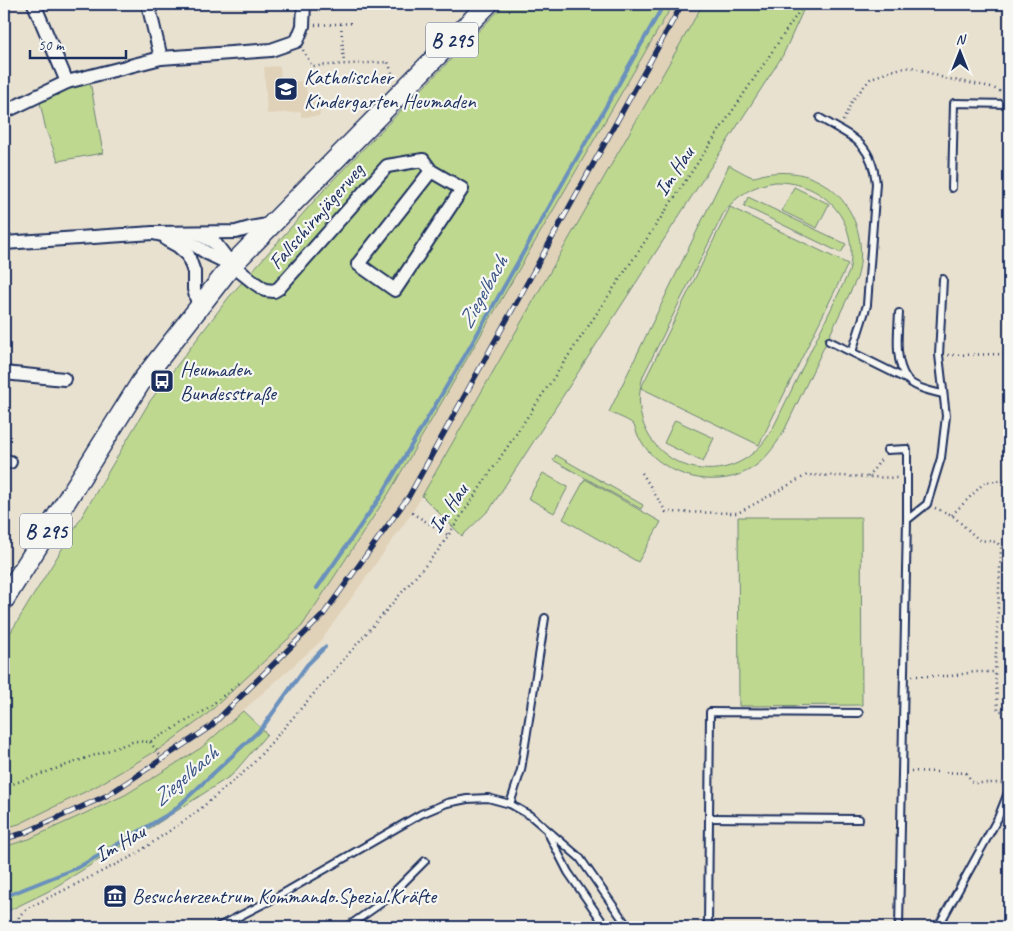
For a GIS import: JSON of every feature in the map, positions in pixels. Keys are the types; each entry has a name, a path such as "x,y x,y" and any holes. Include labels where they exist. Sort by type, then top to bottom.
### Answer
{"main road":[{"name":"B 295","path":"4,600 142,382 232,265 488,4"}],"street":[{"path":"34,4 67,82"},
{"path":"148,4 161,58"},
{"path":"4,112 67,82 161,58 271,50 297,41 303,26 304,4"},
{"name":"Fallschirmjägerweg","path":"232,265 265,290 274,291 279,288 387,166 423,160 431,171 462,189 395,290 358,264 431,171"},
{"path":"4,243 153,233 236,232 273,224"},
{"path":"194,232 215,243 232,265"},
{"path":"153,233 188,242 232,265"},
{"path":"153,233 178,246 188,255 194,272 194,289 199,308"},
{"path":"4,373 64,379"}],"lane":[{"path":"952,188 954,103 1009,104"},
{"path":"820,118 858,141 874,165 876,183 867,305 852,352"},
{"path":"907,520 927,504 941,458 946,416 939,355 944,279"},
{"path":"899,313 898,346 901,364 908,380"},
{"path":"829,341 926,390 943,394"},
{"path":"887,450 907,449 908,478 899,927"},
{"path":"510,804 521,770 545,618"},
{"path":"708,927 710,712 859,713"},
{"path":"938,927 998,818 1009,790"},
{"path":"218,927 275,898 421,814 447,803 467,799 488,798 510,804 531,816 580,858 628,927"},
{"path":"710,818 859,819"},
{"path":"547,829 568,872 606,927"},
{"path":"347,927 387,899 425,860"}],"path":[{"name":"Im Hau","path":"20,927 18,925 19,916 26,909 132,856 194,814 250,767 437,552 804,4"},
{"path":"303,26 354,23"},
{"path":"342,24 344,64"},
{"path":"297,41 312,66 388,62 400,94"},
{"path":"839,130 852,101 871,78 898,69 912,67 944,78 991,87 1009,96"},
{"path":"939,355 1009,354"},
{"path":"868,477 887,450"},
{"path":"642,473 666,512 738,513 807,475 908,478"},
{"path":"952,515 985,482 1009,480"},
{"path":"927,504 952,515 979,540 997,542 1001,548 996,672 998,711 1009,710"},
{"path":"412,512 448,535"},
{"path":"903,676 951,676 974,672 996,672"},
{"path":"4,787 135,741 150,742 204,711 242,681"},
{"path":"150,742 162,758"},
{"path":"901,771 966,773 973,783 1009,783"}],"shaded area":[{"path":"673,4 703,4 412,513 320,642 201,748 125,795 29,839 4,847 4,828 19,824 95,787 161,748 302,626 386,499"},
{"name":"Katholischer Kindergarten Heumaden","path":"280,66 281,82 306,81 307,98 319,97 320,116 301,117 301,112 267,114 264,67"}],"green space":[{"path":"505,4 673,4 389,493 302,626 204,717 161,748 95,787 19,824 4,828 4,643 150,401 229,297 331,182"},
{"path":"703,4 806,4 783,55 490,509 462,536 422,496"},
{"path":"90,81 103,153 58,161 46,130 39,98 68,86"},
{"path":"729,165 753,177 778,173 799,174 816,180 830,188 842,200 851,213 857,228 860,261 857,278 784,431 772,449 758,464 746,472 733,477 706,479 692,477 666,466 655,458 643,444 633,424 609,412","holes":["775,182 793,184 810,189 824,197 835,208 844,222 849,237 851,254 849,272 773,428 754,452 731,466 706,469 682,464 662,451 647,432 640,406 643,376 724,212 740,196 753,188"]},
{"path":"794,187 829,204 817,228 782,211"},
{"path":"748,197 846,244 841,253 744,206"},
{"path":"730,207 848,264 759,445 641,388"},
{"path":"675,420 714,438 703,462 664,443"},
{"path":"556,455 643,505 641,509 553,460"},
{"path":"543,473 568,487 554,513 528,498"},
{"path":"585,479 661,522 638,562 563,519"},
{"path":"738,517 861,517 862,705 739,706"},
{"path":"243,711 267,734 232,775 47,892 4,913 4,847 29,839 125,795 201,748"}],"waterway":[{"name":"Ziegelbach","path":"317,588 381,496 467,352 664,4"},
{"name":"Ziegelbach","path":"4,897 79,867 172,812 262,728 307,665 325,647"}],"railway":[{"path":"4,839 24,833 108,795 210,727 323,615 409,496 682,4"}],"place":[{"name":"Katholischer Kindergarten Heumaden","path":"286,89"},
{"name":"Heumaden Bundesstraße","path":"162,381"},
{"name":"Besucherzentrum Kommando.Spezial.Kräfte","path":"115,896"}]}
